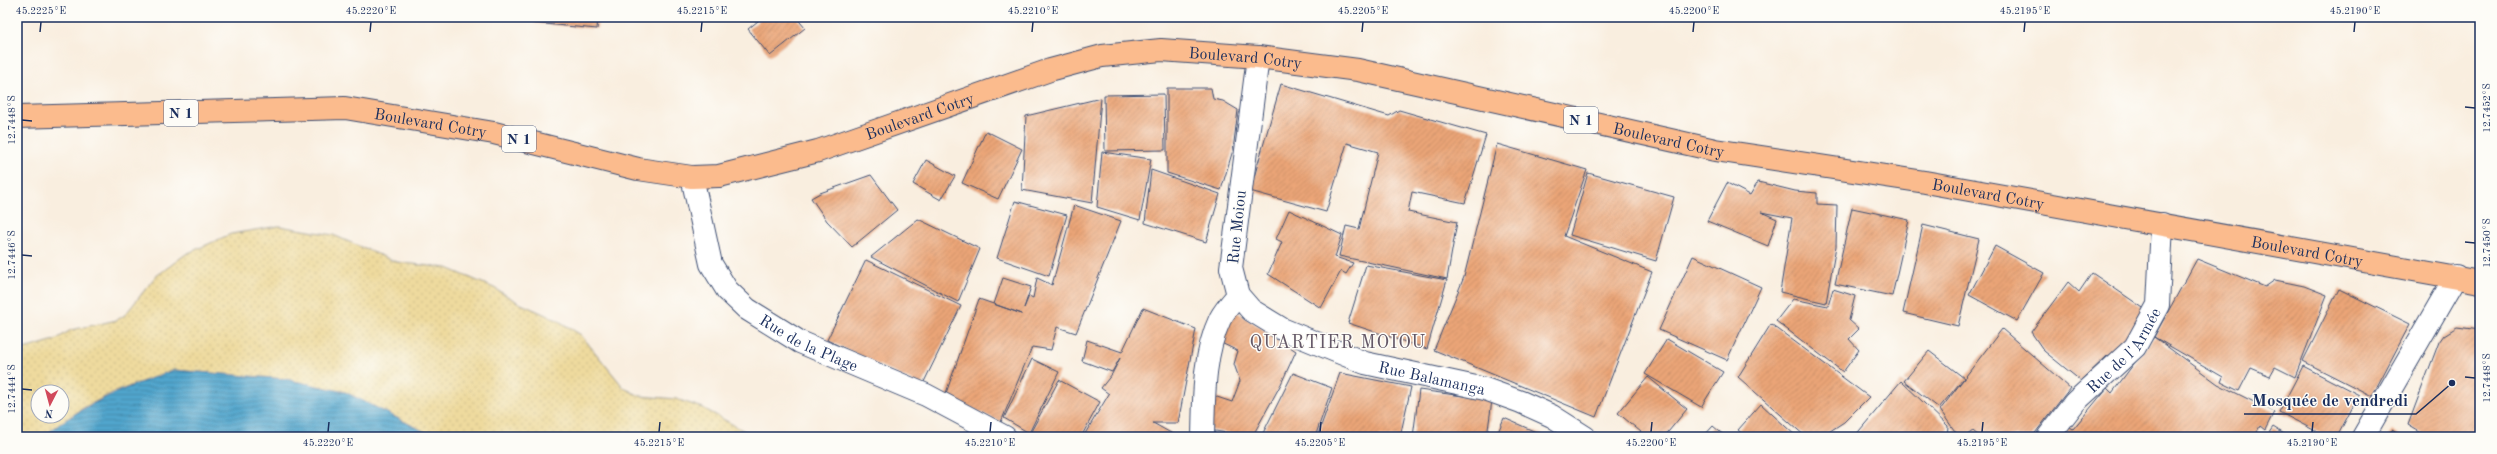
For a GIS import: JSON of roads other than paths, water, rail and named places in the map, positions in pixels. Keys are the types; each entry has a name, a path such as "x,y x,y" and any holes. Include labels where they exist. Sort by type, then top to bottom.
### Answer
{"main road":[{"name":"Boulevard Cotry","path":"17,117 345,108 494,133 638,169 692,177 719,176 818,151 1050,70 1102,56 1161,50 1258,57 1358,70 1715,150 1917,181 2456,276 2480,282"}],"street":[{"name":"Rue Moiou","path":"1238,295 1231,268 1258,57"},
{"name":"Rue de la Plage","path":"692,177 711,264 727,290 747,309 800,342 926,395 1005,437"},
{"name":"Rue de l'Armée","path":"2048,437 2075,402 2135,347 2158,305 2162,224"},
{"path":"2363,437 2456,276"},
{"path":"1204,437 1204,388 1212,343 1220,318 1238,295"},
{"name":"Rue Balamanga","path":"1238,295 1251,310 1282,329 1322,347 1365,363 1485,390 1552,416 1585,437"}],"water":[{"path":"173,370 285,379 345,392 435,437 43,437 60,424 70,424 70,417 73,415 121,390"}],"place":[{"name":"Mosquée de vendredi","path":"2452,383"}],"district":[{"name":"QUARTIER MOIOU","path":"1338,342"}]}
